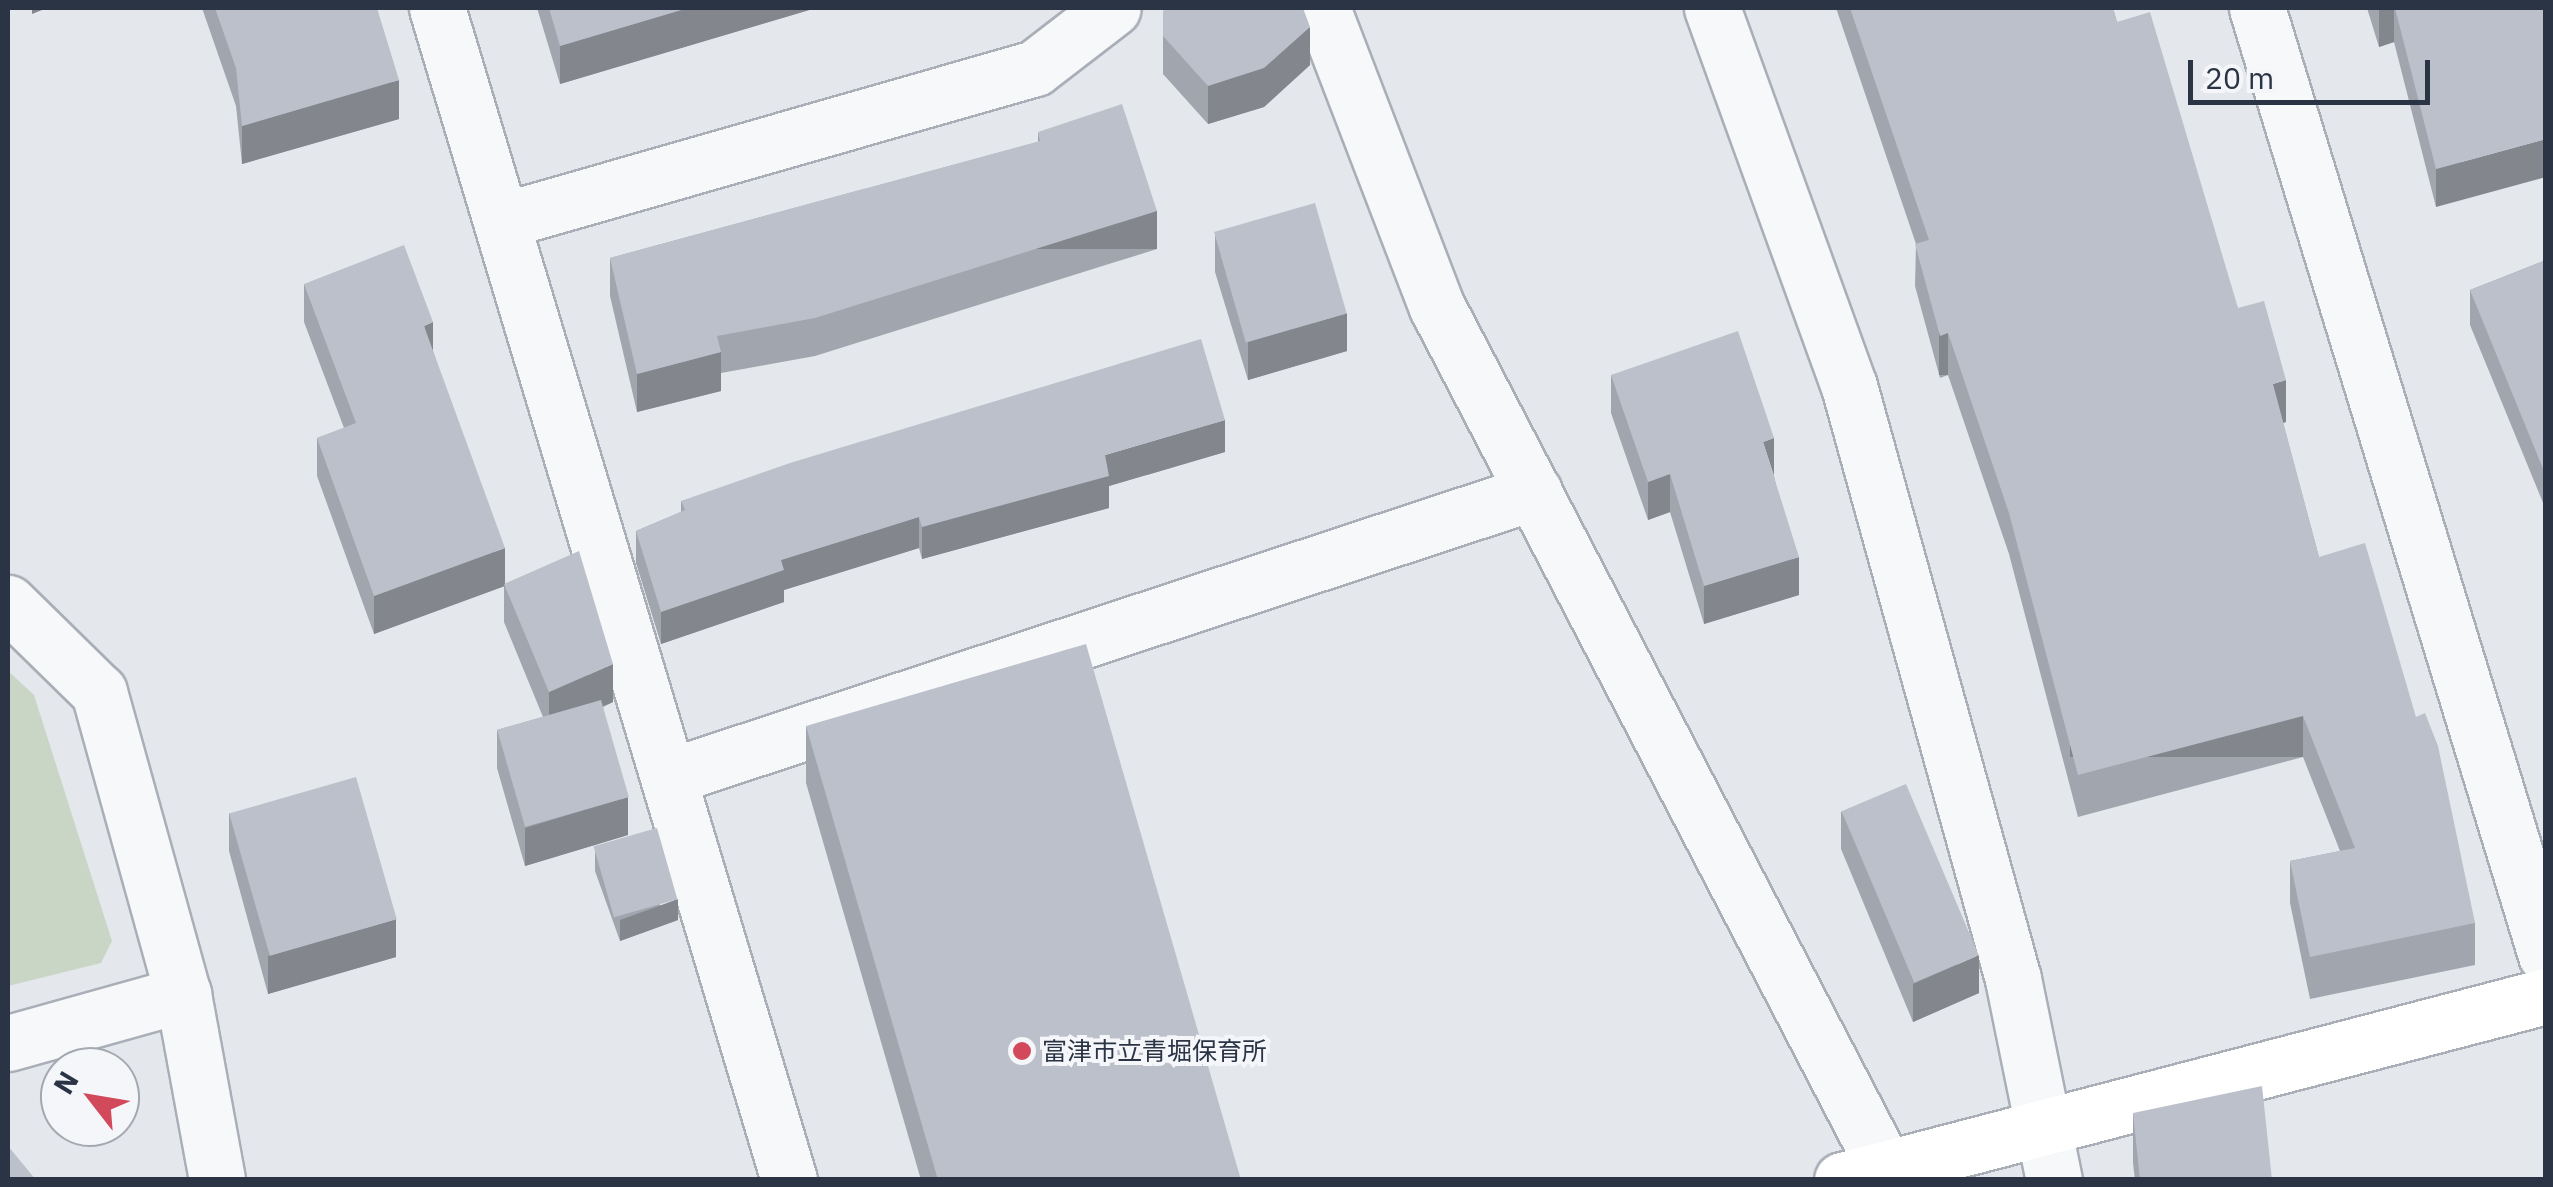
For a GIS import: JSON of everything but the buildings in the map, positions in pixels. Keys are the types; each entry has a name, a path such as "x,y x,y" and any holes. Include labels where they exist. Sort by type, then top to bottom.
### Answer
{"street":[{"path":"437,8 789,1180"},
{"path":"501,221 1034,68 1113,8"},
{"path":"1322,8 1438,307 1534,492 1863,1173 2050,1153 2546,996"},
{"path":"1712,8 1849,386 2013,978 2050,1153"},
{"path":"2257,8 2546,955"},
{"path":"668,777 1534,492"},
{"path":"8,602 98,692 183,994 217,1180"},
{"path":"8,1042 183,994"}],"green space":[{"path":"8,671 34,695 112,941 101,963 8,986"}],"place":[{"name":"富津市立青堀保育所","path":"1022,1051"}]}
